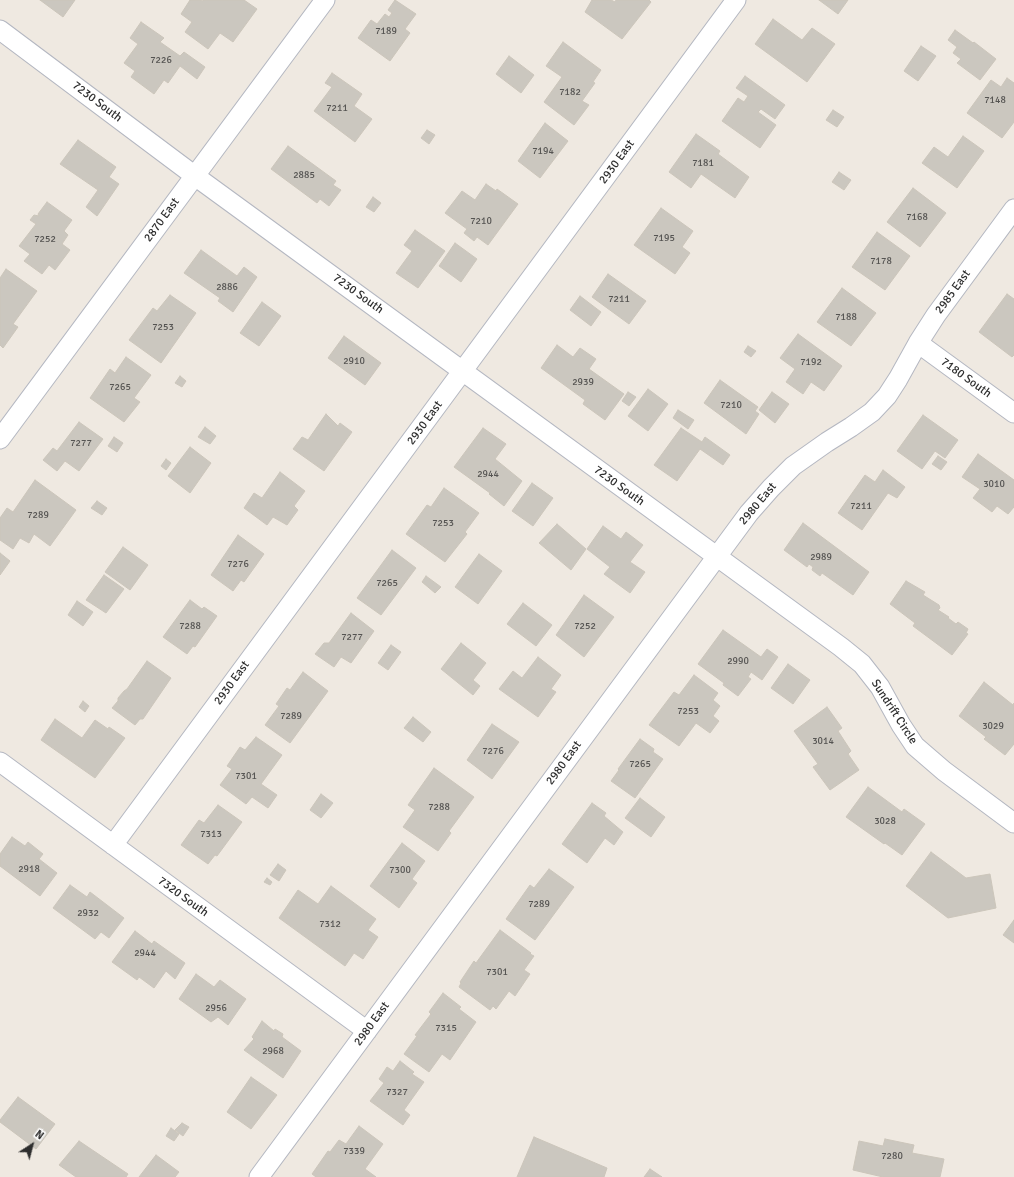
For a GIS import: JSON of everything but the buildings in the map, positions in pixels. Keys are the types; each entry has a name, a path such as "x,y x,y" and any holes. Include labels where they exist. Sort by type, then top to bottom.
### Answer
{"street":[{"name":"2870 East","path":"0,440 325,0"},
{"name":"2930 East","path":"113,845 736,0"},
{"name":"7230 South","path":"0,30 195,176 717,557"},
{"name":"2985 East","path":"898,379 936,315 1014,209"},
{"name":"7180 South","path":"918,343 1014,413"},
{"name":"2980 East","path":"259,1177 749,513 771,488 788,472 826,442 872,412 887,396 898,379"},
{"name":"Sundrift Circle","path":"717,557 841,647 862,664 880,687 901,726 915,746 944,771 1014,823"},
{"name":"7320 South","path":"0,762 366,1031"}]}
